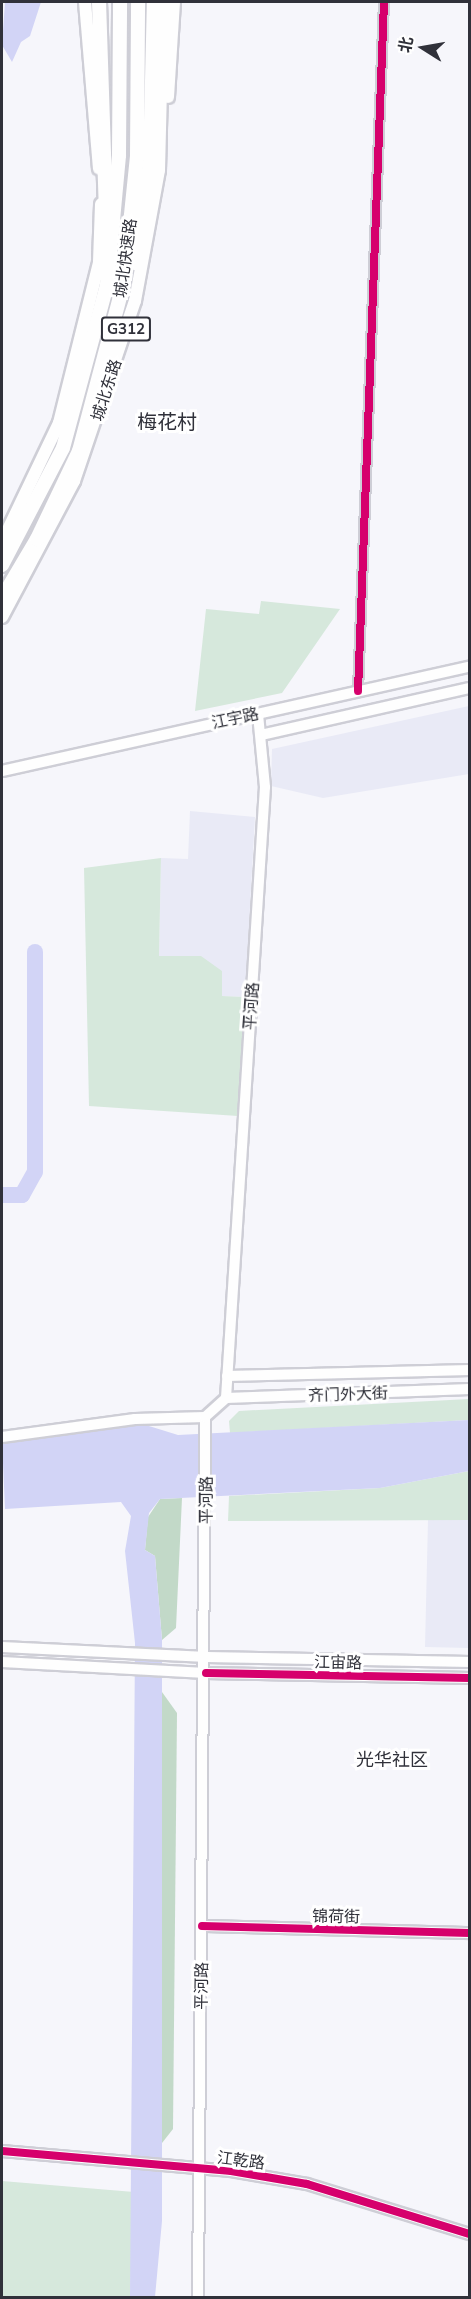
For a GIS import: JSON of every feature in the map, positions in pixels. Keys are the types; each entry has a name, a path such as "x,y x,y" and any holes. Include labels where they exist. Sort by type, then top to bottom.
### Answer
{"highway":[{"path":"88,372 107,223 99,2"},
{"name":"城北快速路","path":"2,565 63,448 88,372 107,285 119,155 120,2"},
{"name":"城北快速路","path":"2,598 38,538 79,451 102,378 124,282 137,156 138,2"},
{"path":"102,378 132,282 150,163 154,2"}],"main road":[{"path":"85,2 102,193"},
{"name":"G312","path":"2,542 59,423 99,262 102,193 93,2"},
{"name":"城北东路","path":"2,618 43,545 94,427 135,301 159,170 163,2"},
{"path":"159,170 174,2"},
{"name":"江宇路","path":"2,771 470,666"},
{"name":"江宇路","path":"261,735 470,688"},
{"name":"平河路","path":"226,1398 265,787 258,714"},
{"name":"齐门外大街","path":"227,1376 470,1370"},
{"name":"齐门外大街","path":"226,1398 470,1389"},
{"path":"2,1437 135,1419 205,1417 226,1398"},
{"name":"平河路","path":"198,2298 207,1657 205,1417"},
{"name":"江宙路","path":"2,1647 131,1655 470,1662"},
{"name":"江宙路","path":"2,1662 206,1673 470,1677"},
{"name":"锦荷街","path":"202,1926 470,1933"},
{"name":"江乾路","path":"2,2151 198,2170 307,2184 470,2234"}],"street":[{"path":"358,691 384,2"}],"shaded area":[{"path":"469,706 469,774 323,798 271,786 272,749"},
{"path":"190,811 255,817 245,997 222,996 159,956 161,858 188,859"},
{"path":"428,1520 469,1520 469,1648 425,1647"}],"green space":[{"path":"261,601 340,609 282,693 195,711 206,609 259,614"},
{"path":"161,858 159,956 201,956 222,971 222,996 245,997 238,1116 89,1106 84,868"},
{"path":"469,1399 469,1420 230,1433 229,1421 239,1411"},
{"path":"469,1471 469,1520 228,1521 229,1496 380,1488"},
{"path":"182,1498 176,1628 162,1640 155,1556 145,1550 148,1517 160,1499"},
{"path":"162,1692 177,1713 173,2129 162,2143"},
{"path":"2,2181 134,2192 130,2297 2,2297"}],"water":[{"path":"5,2 41,2 30,36 21,42 12,62 2,45"},
{"path":"469,1420 469,1471 380,1488 160,1499 149,1513 145,1550 155,1556 162,1640 162,2221 155,2297 130,2297 135,1643 125,1551 131,1516 121,1502 5,1509 2,1440 136,1422 178,1435"}],"waterway":[{"path":"2,1195 22,1195 35,1172 35,952"}],"cycle path":[{"path":"358,691 384,2"},
{"path":"206,1673 470,1678"},
{"path":"202,1926 470,1933"},
{"path":"2,2151 231,2171 307,2184 470,2234"}],"district":[{"name":"梅花村","path":"167,421"},
{"name":"光华社区","path":"392,1760"}]}
